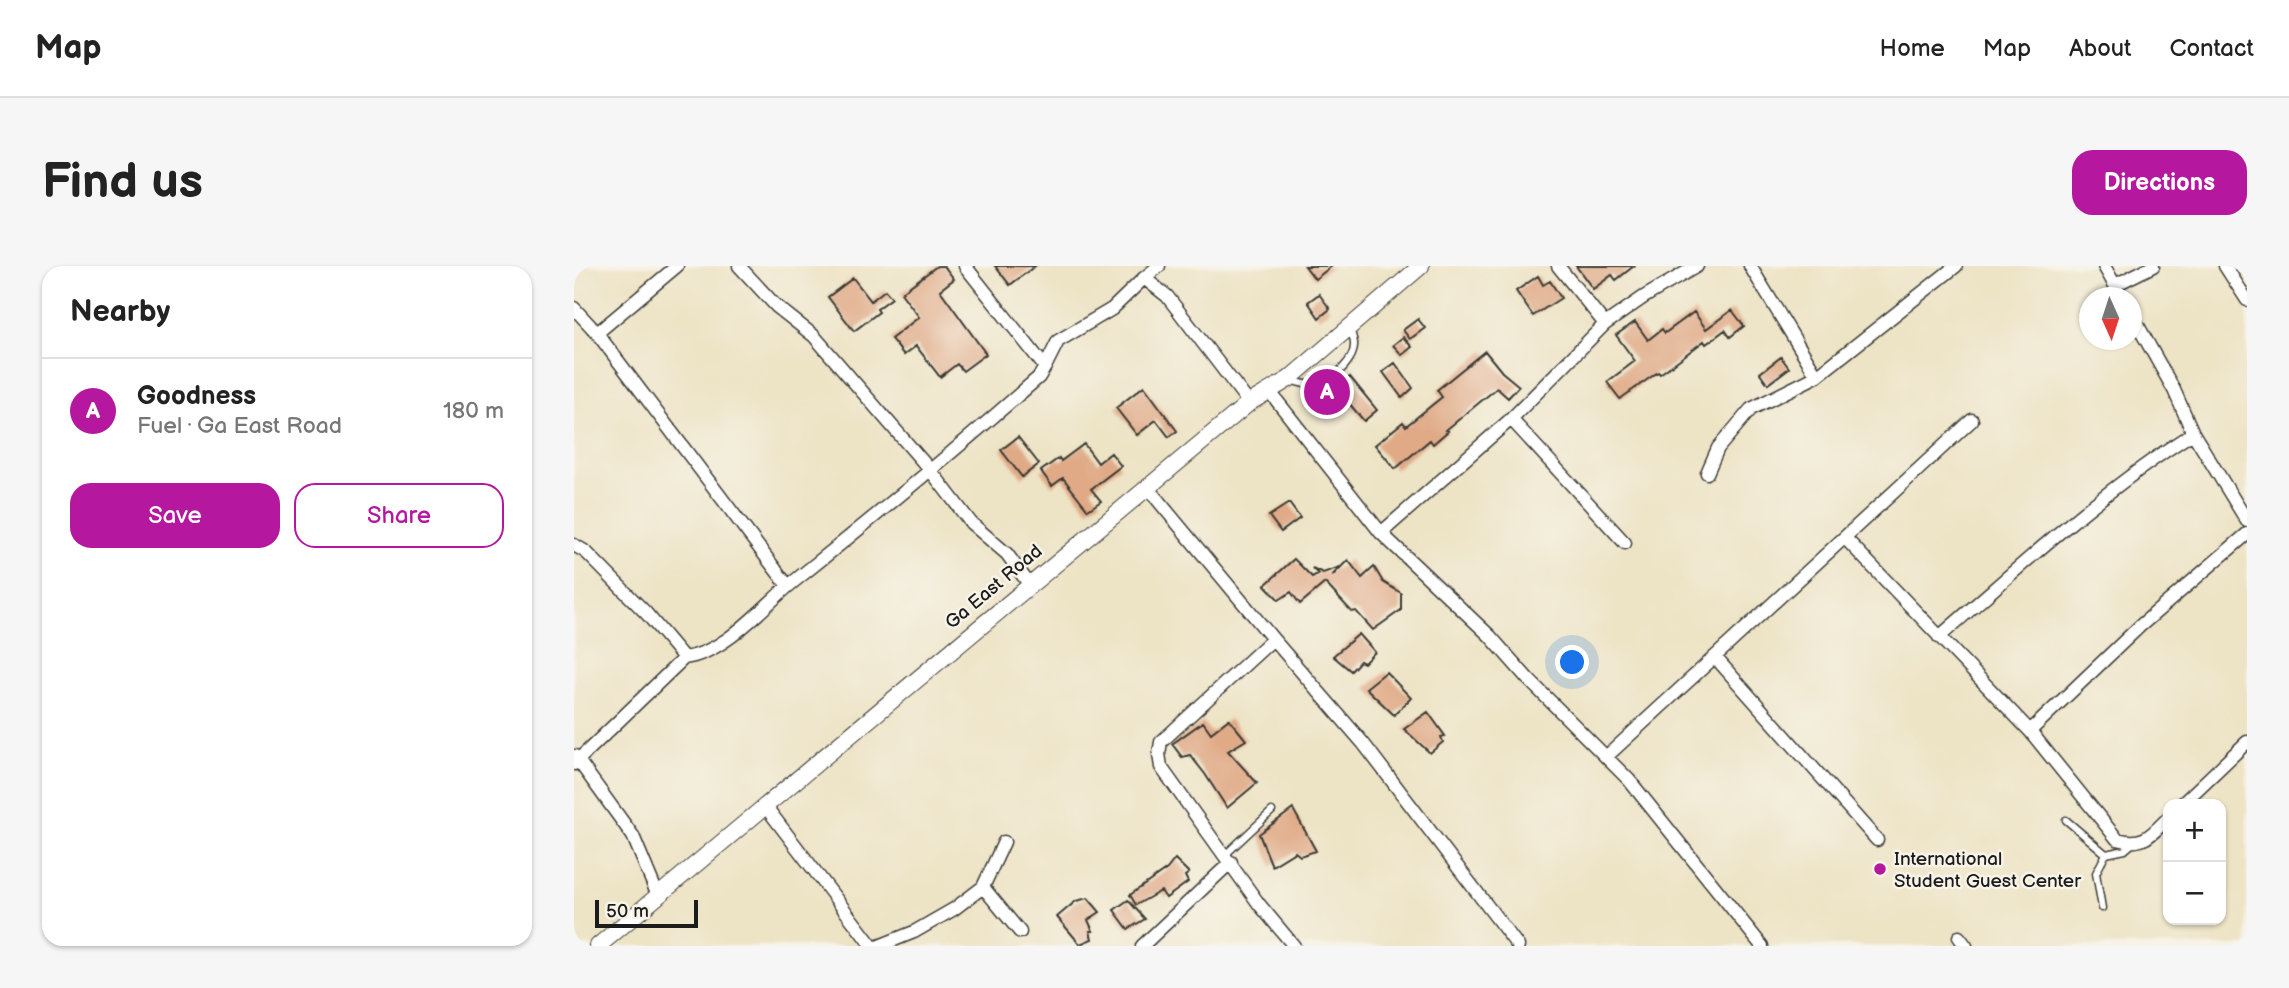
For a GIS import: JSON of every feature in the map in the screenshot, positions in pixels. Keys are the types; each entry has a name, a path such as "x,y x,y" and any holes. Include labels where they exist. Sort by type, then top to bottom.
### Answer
{"street":[{"path":"597,333 677,266"},
{"path":"738,266 776,306 814,336 932,471 971,523 1007,554 1029,584"},
{"path":"965,266 1045,367"},
{"path":"657,896 634,836 576,760 684,659 719,646 788,586 932,471 1039,377 1058,341 1112,309 1158,266"},
{"name":"Ga East Road","path":"598,946 1029,584 1249,403 1289,379 1421,266"},
{"path":"1558,266 1605,324"},
{"path":"1381,533 1511,419 1605,324 1697,266"},
{"path":"1751,266 1817,376"},
{"path":"1707,473 1718,448 1751,409 1817,376 1956,266"},
{"path":"2104,266 2115,285 2153,266"},
{"path":"2225,266 2247,300"},
{"path":"1144,278 1167,296 1249,403"},
{"path":"574,308 597,333 788,586"},
{"path":"2142,333 2174,390 2193,433 2247,521"},
{"path":"1270,392 1381,533 1490,636 1528,679 1629,780 1762,946"},
{"path":"1511,419 1625,543"},
{"path":"1606,757 1846,539 1972,420"},
{"path":"1939,637 2098,501 2148,461 2193,433"},
{"path":"1147,487 1363,743 1518,946"},
{"path":"2029,731 2140,626 2247,534"},
{"path":"1846,539 2029,731 2117,839 2133,843 2150,836 2163,823"},
{"path":"574,545 586,552 646,613 684,659"},
{"path":"1273,639 1161,742 1159,754 1161,767 1259,904 1294,946"},
{"path":"1715,657 1877,840"},
{"path":"2187,799 2247,742"},
{"path":"766,807 872,946"},
{"path":"878,946 914,932 954,909 983,887 1004,842"},
{"path":"1142,946 1228,858"},
{"path":"983,887 1020,932"}],"lane":[{"path":"1289,379 1302,384 1322,383 1344,366 1351,358 1354,345 1349,326"},
{"path":"1228,858 1272,811"},
{"path":"2066,820 2106,854"},
{"path":"2106,854 2125,850 2133,843"},
{"path":"2102,908 2096,873 2106,854"}],"building":[{"path":"937,266 944,266 954,279 940,290 986,354 963,371 957,364 940,377 916,346 904,355 891,339 919,317 901,293"},
{"path":"995,266 1035,266 1010,285"},
{"path":"1305,266 1332,266 1315,279"},
{"path":"1576,266 1634,266 1616,280 1612,275 1593,289"},
{"path":"1538,276 1543,285 1550,281 1561,298 1533,316 1516,291"},
{"path":"853,278 871,301 885,290 892,298 854,331 828,297"},
{"path":"1319,294 1330,309 1319,318 1308,302"},
{"path":"1732,310 1744,326 1730,337 1725,330 1706,344 1704,341 1660,374 1658,372 1620,399 1607,382 1635,361 1616,335 1635,322 1648,340 1662,329 1665,333 1694,312 1706,329"},
{"path":"1418,319 1425,328 1410,339 1403,330"},
{"path":"1403,337 1412,347 1402,355 1393,345"},
{"path":"1485,351 1502,372 1519,386 1508,398 1497,388 1433,444 1430,440 1395,469 1375,445 1403,422 1406,426 1442,397 1437,390"},
{"path":"1781,357 1789,368 1768,384 1760,373"},
{"path":"1395,363 1413,388 1402,398 1383,372"},
{"path":"1350,377 1377,410 1364,421 1336,388"},
{"path":"1144,386 1177,431 1169,437 1156,420 1137,435 1116,408"},
{"path":"1018,437 1039,464 1022,477 1001,450"},
{"path":"1084,444 1098,463 1111,453 1121,466 1091,489 1101,501 1088,510 1063,478 1052,486 1041,471 1059,458 1061,461"},
{"path":"1289,503 1300,518 1281,532 1269,516"},
{"path":"1294,559 1312,577 1318,574 1312,568 1323,573 1340,567 1332,576 1348,560 1362,578 1374,567 1383,582 1401,593 1401,610 1373,630 1325,583 1300,604 1291,592 1279,600 1265,585"},
{"path":"1359,634 1375,652 1364,663 1360,661 1351,671 1333,656"},
{"path":"1386,672 1411,698 1394,715 1366,688"},
{"path":"1428,712 1445,736 1441,737 1443,742 1430,753 1404,729"},
{"path":"1229,719 1246,740 1228,751 1257,783 1227,808 1190,755 1182,757 1172,744 1203,722 1211,733"},
{"path":"1293,809 1316,851 1300,856 1295,852 1272,866 1259,834"},
{"path":"1175,859 1189,873 1185,876 1188,882 1166,898 1161,891 1136,905 1130,895 1167,869"},
{"path":"1088,898 1100,912 1088,920 1093,931 1090,931 1092,939 1080,944 1057,917 1076,901"},
{"path":"1128,900 1145,919 1128,929 1114,910"}],"place":[{"name":"Goodness","path":"1327,392"},
{"name":"International Student Guest Center","path":"1880,869"}]}
